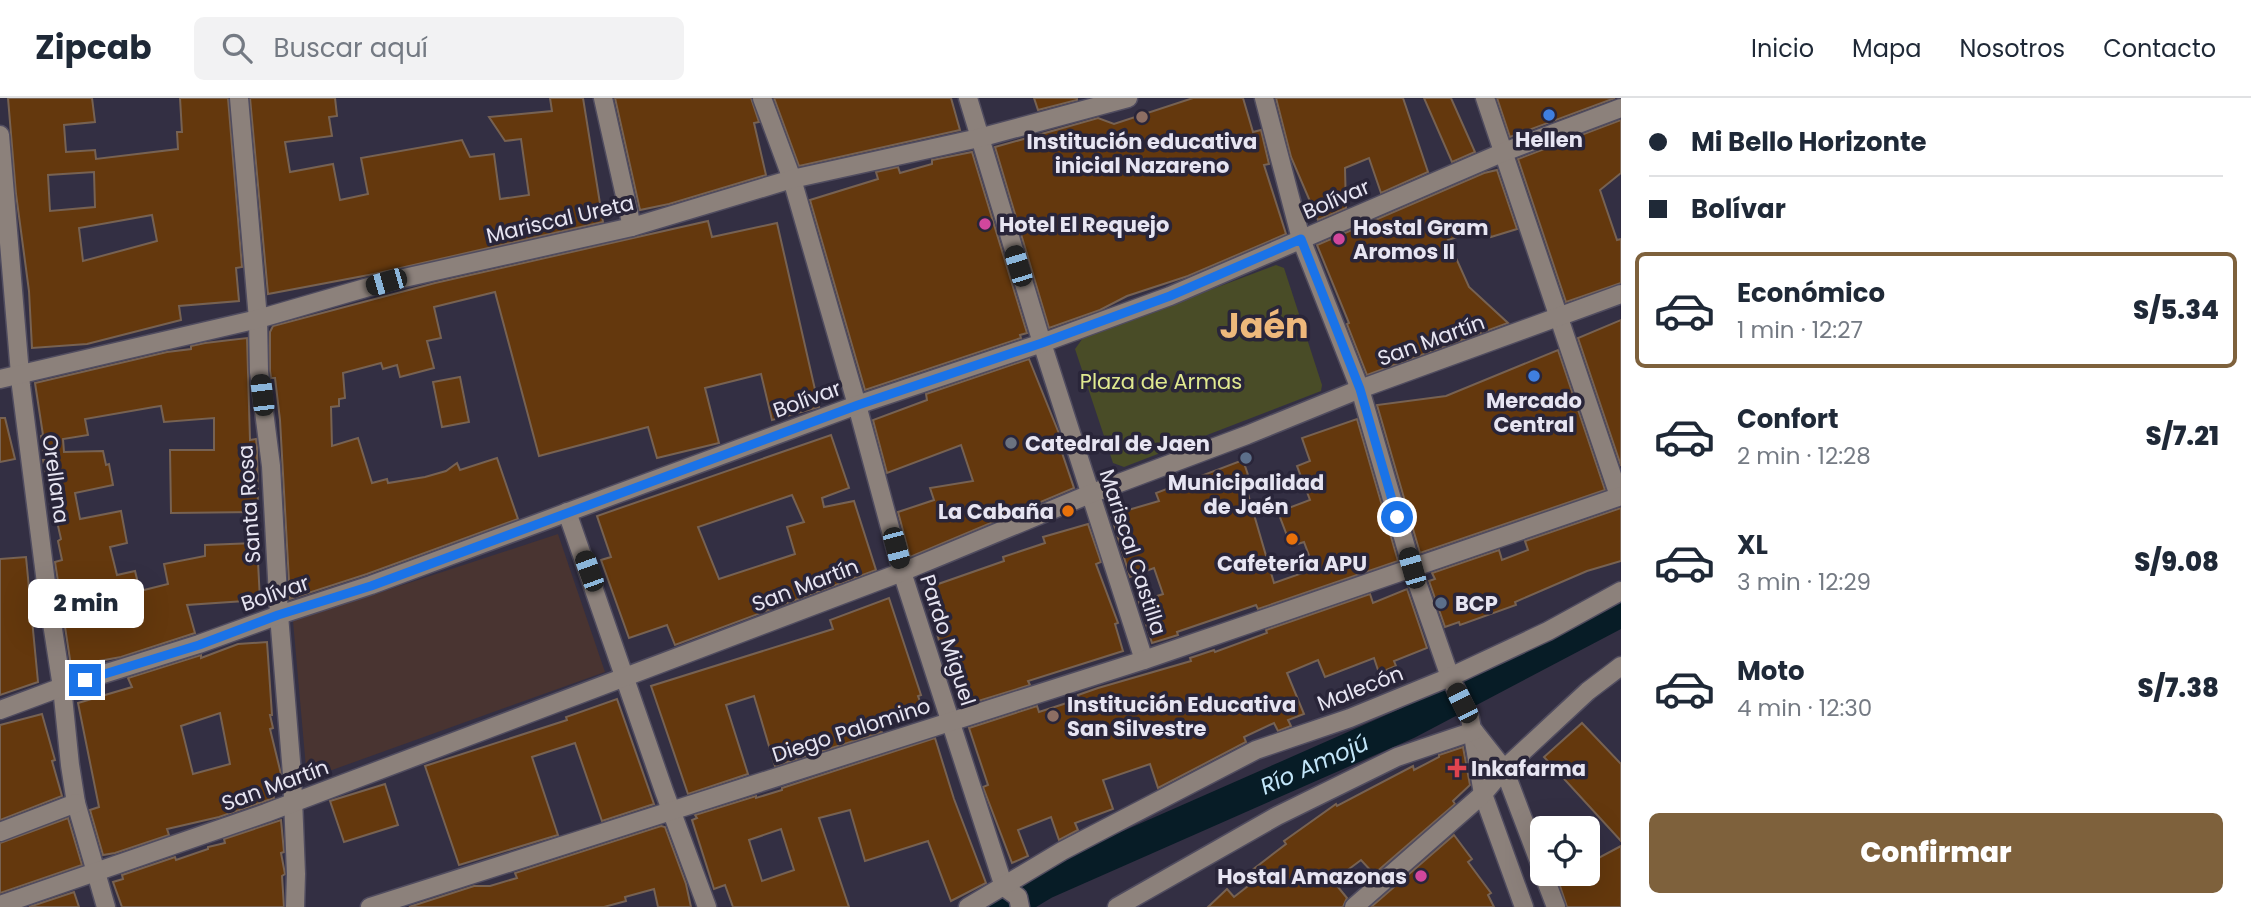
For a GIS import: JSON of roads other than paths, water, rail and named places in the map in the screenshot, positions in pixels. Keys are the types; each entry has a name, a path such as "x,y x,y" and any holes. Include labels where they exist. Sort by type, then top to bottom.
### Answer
{"street":[{"name":"Santa Rosa","path":"239,98 258,319 259,372 271,466 278,615 293,803 295,907"},
{"path":"603,98 632,227"},
{"name":"Pardo Miguel","path":"762,98 792,179 858,405 902,572 951,722 1014,897"},
{"name":"Mariscal Castilla","path":"968,98 1042,343 1144,660"},
{"name":"Mariscal Ureta","path":"0,379 258,319 386,282 632,227 792,179 979,138 1128,98"},
{"path":"1264,98 1301,239 1360,389 1412,568 1452,682 1472,725 1504,768 1530,837"},
{"path":"1485,98 1620,496"},
{"name":"Bolívar","path":"0,710 62,687 199,645 278,615 371,586 858,405 1042,343 1170,296 1504,152 1621,107"},
{"name":"Orellana","path":"0,135 4,234 47,591 76,803 106,907"},
{"name":"San Martín","path":"0,905 293,803 902,572 1090,494 1360,389 1621,294"},
{"name":"Diego Palomino","path":"370,907 1144,660 1620,496"},
{"path":"567,512 708,907"},
{"name":"Malecón","path":"968,907 1014,897 1062,851 1256,750 1452,682 1621,591"},
{"path":"1354,907 1483,794 1504,768 1588,691 1621,666"},
{"path":"1472,725 1483,794 1524,907"},
{"path":"1117,907 1277,816 1397,757 1472,725"},
{"path":"0,831 76,803"},
{"path":"1548,886 1556,907"}],"waterway":[{"name":"Río Amojú","path":"1005,907 1045,883 1408,723 1621,611"}],"place":[{"name":"Hellen","path":"1549,115"},
{"name":"Institución educativa inicial Nazareno","path":"1142,117"},
{"name":"Hotel El Requejo","path":"985,224"},
{"name":"Hostal Gram Aromos II","path":"1339,239"},
{"name":"Mercado Central","path":"1534,376"},
{"name":"Catedral de Jaen","path":"1011,443"},
{"name":"Municipalidad de Jaén","path":"1246,458"},
{"name":"La Cabaña","path":"1068,511"},
{"name":"Cafetería APU","path":"1292,539"},
{"name":"BCP","path":"1441,603"},
{"name":"Institución Educativa San Silvestre","path":"1053,716"},
{"name":"Inkafarma","path":"1457,768"},
{"name":"Hostal Amazonas","path":"1421,876"}],"district":[{"name":"Jaén","path":"1264,325"}],"park label":[{"name":"Plaza de Armas","path":"1161,381"}]}
